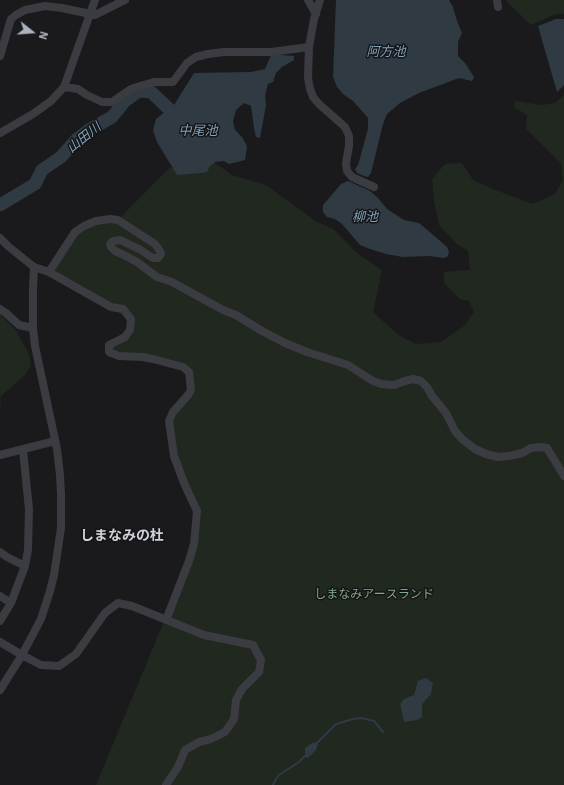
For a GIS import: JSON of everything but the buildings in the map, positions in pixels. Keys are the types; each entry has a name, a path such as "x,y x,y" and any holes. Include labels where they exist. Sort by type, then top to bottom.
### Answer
{"street":[{"path":"0,133 33,114 51,101 64,87 95,0"},
{"path":"0,56 11,19 25,10 45,6 95,15 125,0"},
{"path":"308,0 316,14"},
{"path":"320,0 309,47 308,78 310,89 314,98 319,104 345,127 349,136 346,163 347,171 352,177 374,187"},
{"path":"0,26 9,25"},
{"path":"64,87 78,89 102,102 112,102 131,89 140,86 154,82 173,82 187,63 196,57 224,52 271,52 309,47"},
{"path":"49,272 75,232 96,221 110,219 118,220 155,244 162,254 158,258 153,258 139,248 120,240 114,240 110,244 111,247 115,251 137,262 157,277 172,282 223,310 236,315 285,343 307,352 348,365 373,381 382,384 394,385 413,379 421,381 446,413 455,431 463,440 475,449 498,457 509,456 531,448 547,448 564,476"},
{"path":"0,238 34,267 49,272 111,307 123,309 131,319 130,330 125,337 109,344 109,352 119,356 153,358 183,367 189,372 190,390 188,396 173,412 168,421 174,456 197,511 194,544 166,620"},
{"path":"0,690 34,634 45,607 54,575 61,528 62,504 60,475 55,441 32,328 34,267"},
{"path":"0,309 19,325 32,328"},
{"path":"0,455 55,441"},
{"path":"0,621 11,603 25,566 28,550 29,510 23,450"},
{"path":"0,552 25,566"},
{"path":"0,596 11,603"},
{"path":"0,642 41,665 58,666 76,654 105,613 118,603 132,606 204,635 253,645 261,660 259,672 242,689 236,700 234,719 225,732 211,739 199,742 185,750 178,767 166,785"}],"green space":[{"path":"507,0 564,0 564,14 556,14 531,25 507,2"},
{"name":"しまなみアースランド","path":"564,95 564,785 96,785 184,573 197,511 173,448 169,421 188,395 189,372 168,363 119,356 109,345 125,337 131,319 49,272 75,232 96,221 118,220 170,167 179,170 204,155 232,175 266,185 317,222 333,229 358,254 382,270 373,312 400,336 416,344 441,342 464,326 474,312 469,301 460,299 444,283 444,272 470,270 468,251 457,244 439,225 434,201 432,179 445,164 462,163 473,180 533,204 555,194 563,180 561,163 526,129 527,115 514,107 515,101 542,105 555,103"},
{"path":"0,314 15,329 29,354 31,366 25,375 1,396 0,413"}],"water":[{"name":"阿方池","path":"336,0 449,0 462,33 458,42 458,56 465,63 474,77 472,81 459,78 419,93 400,103 387,114 383,124 371,173 368,177 357,173 355,169 358,165 368,129 368,118 353,101 343,94 337,87 333,77"},
{"path":"556,19 564,19 564,85 557,92 538,26"},
{"name":"中尾池","path":"272,53 294,56 294,60 282,67 276,73 273,82 268,84 265,96 266,105 260,138 256,137 251,106 244,103 236,110 233,121 235,130 242,137 247,146 245,160 229,164 224,161 215,162 210,166 207,172 177,175 157,142 153,130 156,119 174,105 194,73 251,72 265,69"},
{"name":"柳池","path":"348,181 370,191 387,209 404,220 419,223 447,247 449,252 448,256 444,258 429,256 403,257 386,254 360,245 342,224 335,219 327,217 323,212 323,205 341,184"},
{"path":"426,678 433,683 431,694 422,704 422,717 417,720 404,722 400,704 404,699 414,695 418,681"},
{"path":"317,742 318,744 316,750 307,758 305,757 305,748 312,743"}],"waterway":[{"name":"山田川","path":"0,205 35,184 42,170 61,157 76,140 89,130 112,117 125,101 139,91 151,92 169,109"},
{"path":"317,743 336,724 353,719 361,718 374,721 383,732"},
{"path":"273,785 279,775 299,762 307,754"}],"district":[{"name":"しまなみの杜","path":"122,536"}]}
